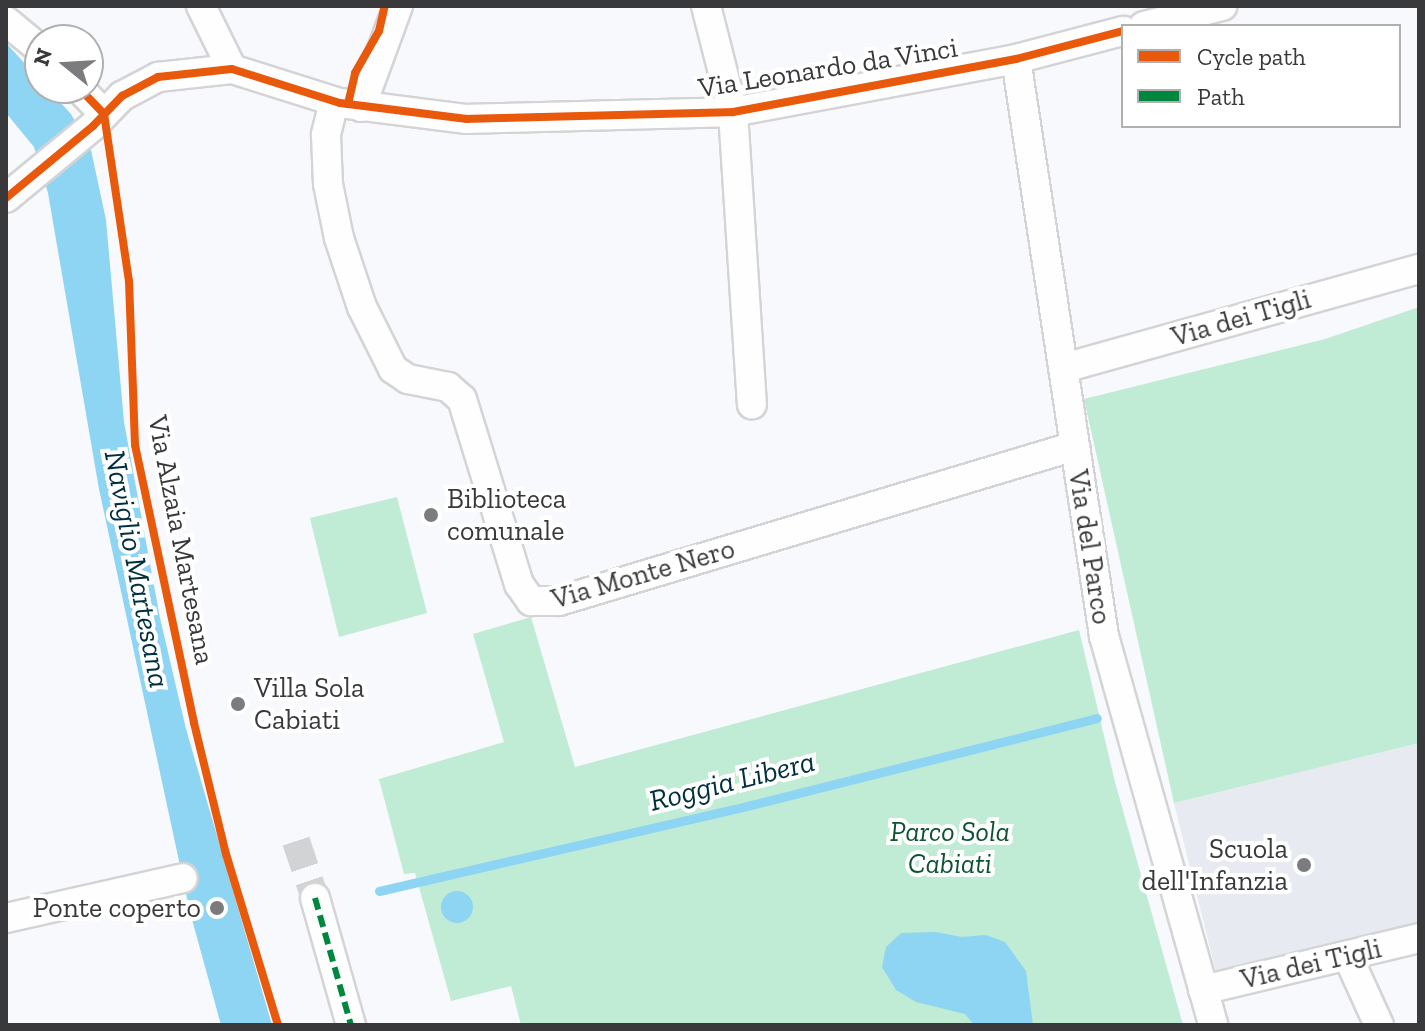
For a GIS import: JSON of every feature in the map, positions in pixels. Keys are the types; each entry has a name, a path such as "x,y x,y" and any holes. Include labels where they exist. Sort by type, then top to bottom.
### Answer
{"street":[{"path":"12,194 95,124 122,96 148,80 232,69 201,6"},
{"path":"348,104 398,6"},
{"path":"706,6 733,112 752,404"},
{"path":"1152,24 1222,6"},
{"path":"6,21 24,36"},
{"name":"Via Leonardo da Vinci","path":"232,69 348,104 439,117 490,120 733,112 1016,59 1121,32"},
{"name":"Via del Parco","path":"1016,59 1104,636 1213,1025"},
{"path":"86,104 95,124"},
{"name":"Via Monte Nero","path":"348,104 326,135 328,184 339,238 362,307 393,369 408,379 448,387 462,399 519,584 531,601 559,601 1075,446"},
{"name":"Via dei Tigli","path":"1064,368 1419,269"},
{"path":"6,918 183,878"},
{"path":"315,898 351,1025"},
{"name":"Via dei Tigli","path":"1203,990 1419,938"},
{"path":"1348,957 1379,1025"}],"shaded area":[{"name":"Scuola dell'Infanzia","path":"1419,743 1419,927 1217,976 1174,803"}],"green space":[{"path":"1419,307 1419,743 1174,803 1084,399 1325,339"},
{"path":"397,497 427,613 339,637 310,518"},
{"name":"Parco Sola Cabiati","path":"531,617 575,767 1079,630 1115,782 1183,1025 521,1025 511,986 451,1001 415,873 404,874 379,779 504,742 473,634"}],"water":[{"name":"Naviglio Martesana","path":"6,43 24,63 24,104 62,104 71,114 91,150 106,220 124,422 160,618 186,729 272,1025 221,1025 190,912 99,489 48,193 34,147 6,113"},
{"path":"457,891 468,896 473,907 468,918 457,923 446,918 441,907 446,896"},
{"path":"935,932 962,937 986,935 1005,942 1026,971 1033,1025 974,1025 965,1014 916,1002 896,990 882,967 886,947 901,933"}],"waterway":[{"name":"Roggia Libera","path":"379,891 735,809 1097,718"}],"tunnel":[{"path":"296,841 315,898"}],"marked path":[{"path":"315,898 351,1025"}],"cycle path":[{"path":"348,104 355,73 379,31 385,6"},
{"path":"6,198 93,126 122,96 158,77 232,69 340,103 467,119 733,112 1016,59 1121,32"},
{"name":"Via Alzaia Martesana","path":"94,104 104,114 129,281 135,445 194,723 226,854 278,1025"}],"place":[{"name":"Biblioteca comunale","path":"431,515"},
{"name":"Villa Sola Cabiati","path":"238,704"},
{"name":"Scuola dell'Infanzia","path":"1304,865"},
{"name":"Ponte coperto","path":"217,908"}]}
